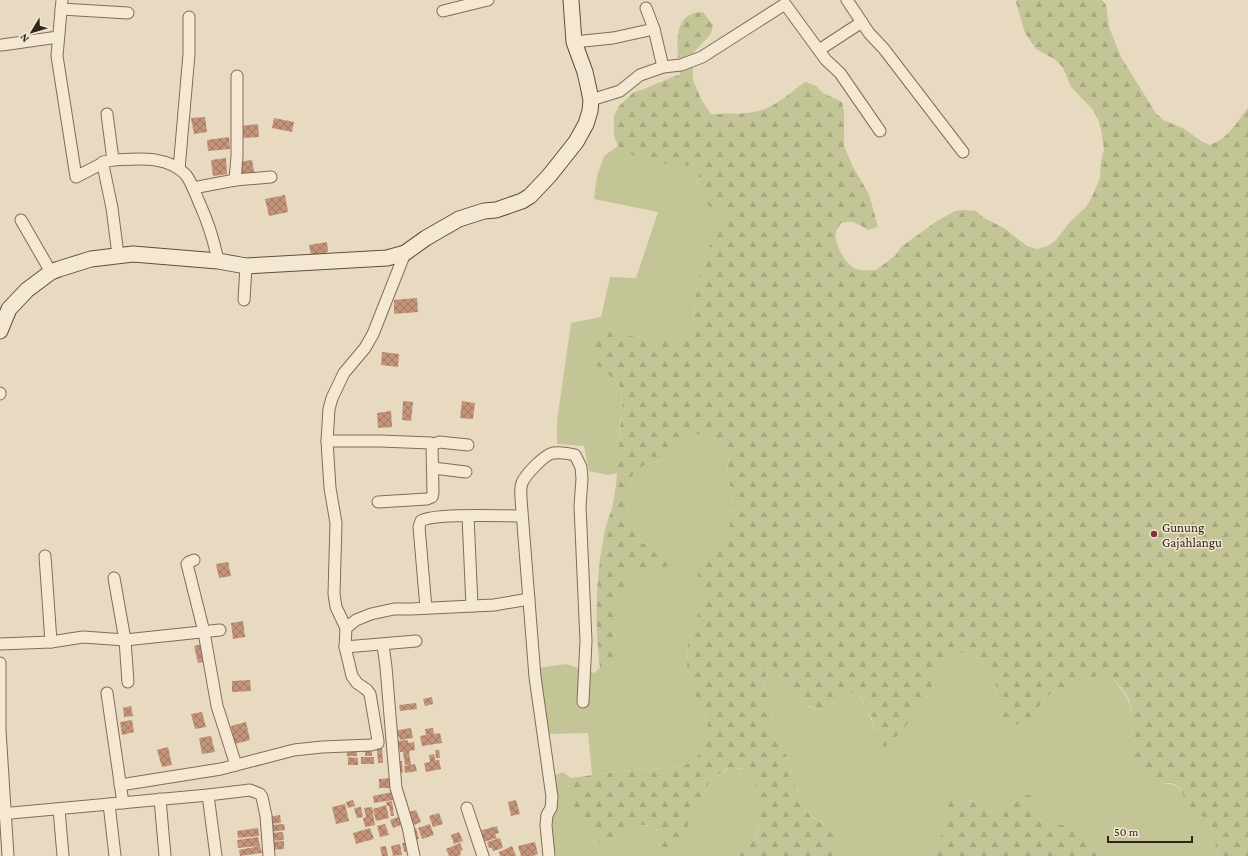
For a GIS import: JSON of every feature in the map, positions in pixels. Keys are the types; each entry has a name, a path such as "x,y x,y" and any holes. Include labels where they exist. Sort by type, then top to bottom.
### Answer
{"street":[{"path":"443,11 488,0"},
{"path":"0,331 9,309 27,290 51,272 59,268 84,261 133,254 218,261 246,266 396,257 405,254 426,238 459,220 484,211 496,210 522,202 530,196 549,176 576,142 586,124 590,111 591,100 585,72 574,42 571,0"},
{"path":"847,0 869,33 884,49 963,152"},
{"path":"591,100 620,91 640,75 664,67 681,65 702,57 786,1 826,60 840,73 880,131"},
{"path":"128,13 61,4 57,56 76,177 106,166 137,159 153,159 170,164 179,169 186,175 209,224 218,261"},
{"path":"646,8 654,29 664,67"},
{"path":"179,169 189,54 189,16"},
{"path":"819,50 862,22"},
{"path":"574,42 613,38 654,29"},
{"path":"2,45 58,37"},
{"path":"235,180 237,156 237,76"},
{"path":"107,114 106,166 118,255"},
{"path":"193,188 235,180 271,177"},
{"path":"21,220 51,272"},
{"path":"120,785 221,769 294,750 371,745 378,743 370,694 354,680 345,647 346,628 336,607 334,594 336,523 330,488 327,441 328,409 344,372 365,348 373,334 405,254"},
{"path":"244,300 246,266"},
{"path":"327,441 428,442 432,445"},
{"path":"432,445 439,442 468,445"},
{"path":"378,502 431,498 433,496 432,445"},
{"path":"549,856 546,825 547,816 551,808 552,797 535,677 522,516 521,485 526,475 552,453 566,453 575,455 581,467 582,479 580,506 586,641 583,702"},
{"path":"433,468 466,472"},
{"path":"468,516 472,606"},
{"path":"426,608 419,524 420,521 424,518 522,516"},
{"path":"45,556 50,642"},
{"path":"194,560 187,564 204,632 217,706 236,765"},
{"path":"114,578 125,640 128,682"},
{"path":"346,628 356,620 371,614 394,609 494,605 529,599"},
{"path":"0,644 50,642 83,638 125,640 220,630"},
{"path":"345,647 383,645 416,641"},
{"path":"383,645 396,788 408,826 414,856"},
{"path":"0,663 0,730 3,814 8,856"},
{"path":"107,693 123,803"},
{"path":"3,814 160,799 208,796 250,790 260,794 262,797 266,816 269,856"},
{"path":"208,796 216,856"},
{"path":"160,799 165,856"},
{"path":"110,804 114,856"},
{"path":"467,808 483,856"},
{"path":"59,809 63,856"}],"green space":[{"path":"1017,0 1102,0 1106,5 1109,27 1121,57 1155,112 1163,120 1183,128 1201,141 1210,145 1217,142 1232,130 1248,108 1248,856 1217,856 1212,827 1204,817 1189,810 1180,788 1172,783 1161,783 1150,779 1133,765 1131,744 1131,705 1125,693 1110,676 1100,674 1070,688 1060,688 1050,694 1022,724 1010,725 1002,720 998,710 995,678 980,659 971,654 961,653 951,655 942,660 931,692 900,733 885,747 877,740 872,719 862,699 856,692 846,695 821,710 817,709 796,698 780,673 768,664 764,686 773,706 772,727 774,737 787,756 796,788 804,798 804,808 811,816 829,826 836,833 839,853 835,856 738,856 751,843 757,834 759,824 759,803 754,782 749,773 740,768 728,768 711,780 700,799 682,839 676,848 668,854 660,847 656,828 645,825 635,825 626,828 609,841 599,843 591,836 573,808 568,787 571,778 621,771 680,767 689,763 705,749 710,732 702,709 688,678 688,639 703,600 697,581 703,553 728,533 733,512 732,492 727,471 730,448 711,437 701,434 689,434 681,442 676,452 667,459 647,464 637,469 631,478 628,511 631,521 643,544 647,542 653,543 669,551 669,563 663,572 658,573 640,571 625,574 625,588 620,597 613,629 619,651 615,661 600,668 597,634 598,578 606,526 616,485 622,405 619,386 613,378 598,367 594,362 592,354 597,334 607,329 643,338 662,340 681,339 693,325 696,291 707,250 732,214 713,211 703,199 698,185 700,165 680,166 656,162 626,153 618,146 614,136 614,116 619,106 634,92 680,75 677,45 680,26 685,19 692,14 703,12 713,25 711,34 693,53 693,80 701,99 711,114 742,113 766,109 806,82 816,86 823,93 842,102 844,113 844,146 853,167 869,194 878,227 868,230 852,222 841,223 836,232 836,242 844,258 852,267 861,270 876,270 895,256 901,247 937,221 955,211 976,211 984,218 1004,228 1027,246 1037,249 1048,246 1056,240 1070,222 1086,207 1091,199 1100,178 1101,161 1104,150 1101,129 1093,110 1071,87 1063,68 1056,60 1036,49 1025,33 1016,2"},
{"path":"618,146 626,153 680,166 700,165 697,185 733,213 707,250 696,291 693,325 681,340 643,338 607,329 595,364 616,381 621,391 622,411 620,422 618,473 607,475 589,471 584,446 557,444 557,421 571,323 601,317 610,277 636,278 658,212 594,199 597,176 604,156"},
{"path":"689,434 701,434 715,439 730,448 727,471 732,492 733,512 731,523 728,533 703,553 699,590 703,600 688,639 687,668 710,732 705,749 689,763 680,767 621,771 592,775 588,733 547,734 538,668 566,664 594,673 600,668 615,661 619,651 613,629 620,597 625,588 625,574 640,571 658,573 669,551 653,543 647,542 643,544 631,521 628,511 631,478 637,469 647,464 667,459 676,452 680,442"},
{"path":"961,653 972,654 980,659 995,678 998,710 1030,717 1050,694 1060,688 1070,688 1100,674 1110,676 1123,692 1130,705 1132,720 1131,741 1161,783 1178,787 1183,794 1189,810 1204,817 1212,827 1217,856 1098,856 1065,825 1044,823 1036,817 1035,795 1025,795 1007,807 988,811 970,800 950,800 943,831 932,856 835,856 839,853 829,826 809,814 804,808 804,798 796,788 787,756 774,737 772,727 773,706 764,686 768,663 777,668 793,694 800,701 810,707 821,710 846,695 856,692 870,714 877,740 900,733 931,692 942,660 951,655"},
{"path":"729,768 742,769 749,773 755,785 759,802 759,826 756,836 738,856 556,856 552,842 553,818 556,801 553,776 563,772 571,778 568,787 609,841 625,828 641,825 656,828 660,847 700,799 711,780"},
{"path":"1025,795 1036,795 1036,817 1044,823 1065,825 1083,838 1098,856 932,856 943,831 949,800 966,799 988,811 1007,807"}],"building":[{"path":"205,117 207,132 194,134 191,118"},
{"path":"274,118 294,122 292,132 272,128"},
{"path":"258,124 259,137 242,138 241,126"},
{"path":"229,137 230,149 208,151 207,140"},
{"path":"226,158 227,174 213,176 211,160"},
{"path":"252,160 255,176 242,178 239,162"},
{"path":"285,195 288,212 269,216 265,199"},
{"path":"327,242 328,252 311,255 309,245"},
{"path":"417,298 418,312 394,314 394,300"},
{"path":"382,352 399,354 398,367 381,365"},
{"path":"403,401 413,402 411,421 402,420"},
{"path":"462,401 475,403 473,419 460,418"},
{"path":"391,411 392,427 378,428 377,413"},
{"path":"228,562 231,576 219,578 216,564"},
{"path":"243,621 245,637 233,639 231,623"},
{"path":"205,643 209,661 198,663 194,646"},
{"path":"250,680 251,691 232,692 232,681"},
{"path":"432,697 433,704 425,706 423,699"},
{"path":"416,703 417,709 400,711 399,705"},
{"path":"131,706 133,716 124,717 123,708"},
{"path":"202,712 206,727 195,729 191,714"},
{"path":"132,720 134,732 122,735 120,722"},
{"path":"246,722 250,740 235,744 231,726"},
{"path":"411,728 413,738 400,740 399,736 395,737 393,731"},
{"path":"433,728 434,734 440,733 442,743 422,746 420,736 426,735 425,729"},
{"path":"211,736 215,752 202,754 199,738"},
{"path":"408,740 408,743 414,742 415,750 409,751 411,765 405,765 403,752 400,752 398,741"},
{"path":"365,746 372,746 372,756 365,756"},
{"path":"168,747 172,765 162,767 157,750"},
{"path":"346,748 357,748 357,756 347,756"},
{"path":"377,748 382,748 383,763 378,763"},
{"path":"435,750 439,750 440,758 436,758"},
{"path":"434,754 436,762 436,760 439,760 441,769 426,772 424,763 430,762 429,755"},
{"path":"348,757 358,758 358,765 348,765"},
{"path":"361,757 374,757 374,764 361,764"},
{"path":"397,761 402,761 403,773 397,772"},
{"path":"415,764 417,771 405,773 404,766"},
{"path":"392,778 393,788 379,788 379,779"},
{"path":"392,792 393,800 374,803 373,796"},
{"path":"353,800 355,806 348,808 346,802"},
{"path":"516,800 520,814 511,816 508,802"},
{"path":"392,801 394,816 391,816 389,806 387,806 386,802"},
{"path":"345,804 349,821 336,824 332,807"},
{"path":"386,805 389,818 376,821 373,809"},
{"path":"361,807 363,817 357,818 354,808"},
{"path":"372,807 375,825 365,827 363,818 366,817 364,808"},
{"path":"416,810 421,822 414,825 409,812"},
{"path":"439,813 443,824 433,827 429,816"},
{"path":"280,815 281,823 269,824 268,817"},
{"path":"398,817 401,825 393,828 390,820"},
{"path":"284,824 285,830 270,832 269,825"},
{"path":"385,824 389,835 380,837 377,826"},
{"path":"430,824 434,835 422,839 418,828"},
{"path":"497,826 499,833 495,834 497,838 483,842 479,831"},
{"path":"258,828 259,836 238,838 237,831"},
{"path":"370,828 374,839 356,844 353,833"},
{"path":"416,828 419,839 414,840 411,830"},
{"path":"283,832 284,840 271,841 270,833"},
{"path":"459,832 463,841 454,844 451,835"},
{"path":"258,837 260,846 238,848 237,840"},
{"path":"500,838 503,848 493,851 492,848 489,848 487,842"},
{"path":"284,841 284,849 271,850 271,842"},
{"path":"410,842 412,851 404,852 402,843"},
{"path":"535,842 538,854 533,856 521,856 518,846"},
{"path":"460,843 463,850 460,851 461,855 449,856 446,849"},
{"path":"400,844 402,855 393,856 391,846"},
{"path":"260,846 262,853 240,856 239,850"},
{"path":"386,846 388,856 382,856 380,847"},
{"path":"512,846 516,856 500,856 499,852"}],"place":[{"name":"Gunung Gajahlangu","path":"1154,534"}]}
